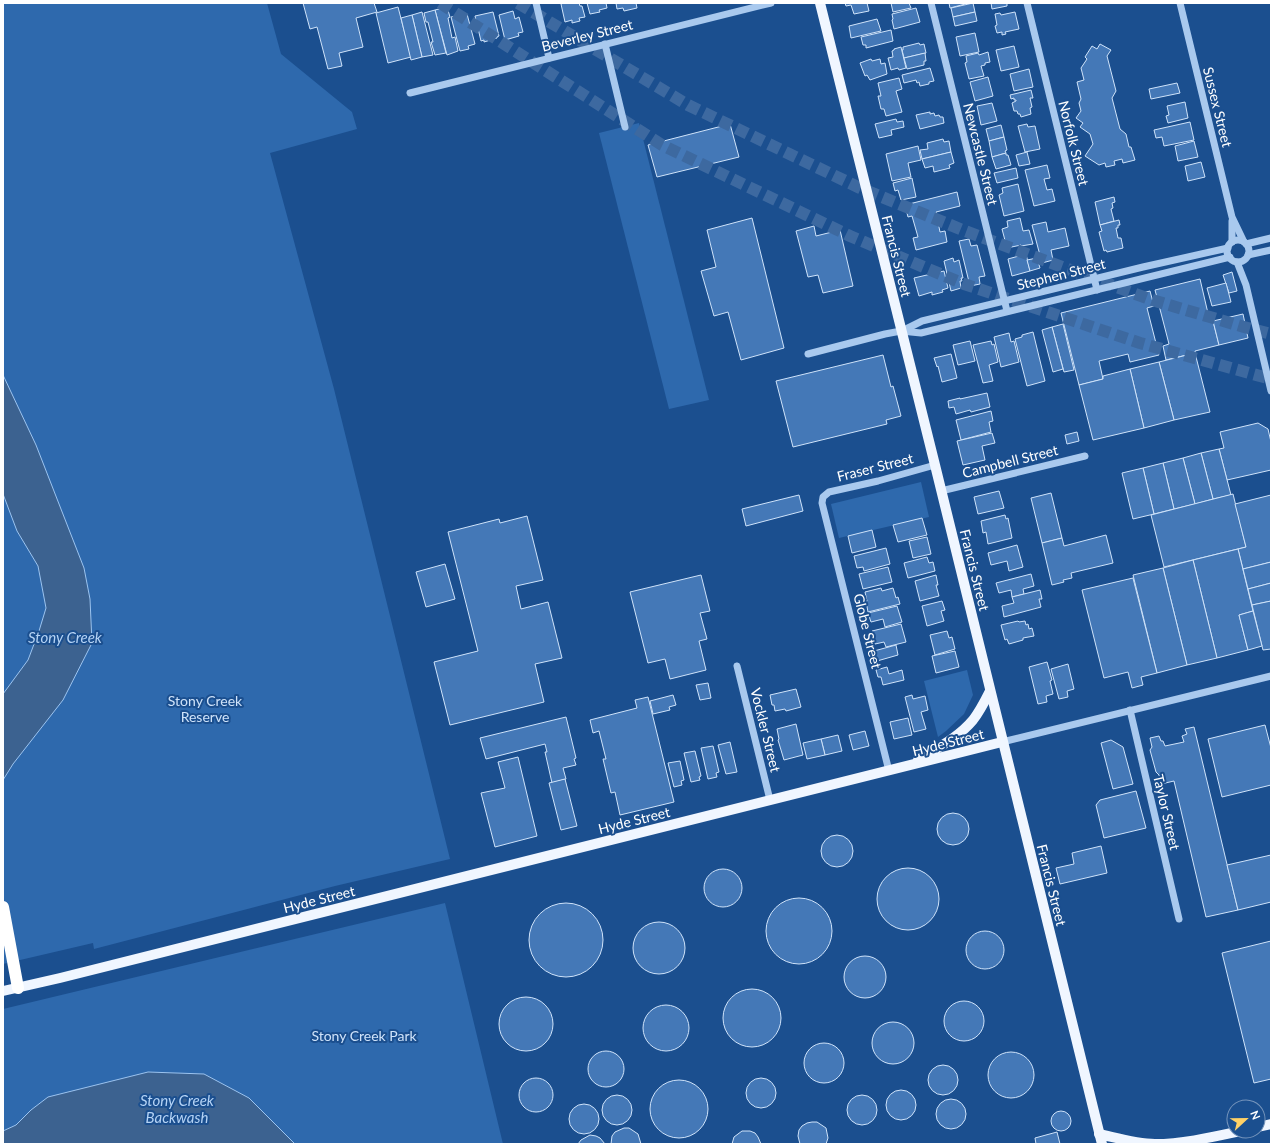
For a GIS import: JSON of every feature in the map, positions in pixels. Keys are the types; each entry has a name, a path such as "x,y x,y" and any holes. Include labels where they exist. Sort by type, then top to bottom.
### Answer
{"highway":[{"path":"3,907 18,988"}],"main road":[{"name":"Francis Street","path":"820,3 1100,1139"},
{"path":"907,766 951,740 962,731 981,709 990,691"},
{"name":"Hyde Street","path":"3,991 1002,742"},
{"path":"1100,1139 1127,1140 1154,1144 1184,1142 1226,1134"},
{"path":"1203,1144 1223,1135"}],"street":[{"path":"536,3 550,58"},
{"name":"Beverley Street","path":"410,93 771,3"},
{"name":"Newcastle Street","path":"931,3 1006,311"},
{"name":"Norfolk Street","path":"1027,3 1097,290"},
{"name":"Sussex Street","path":"1180,3 1232,217 1245,243"},
{"path":"605,44 625,127"},
{"name":"Sussex Street","path":"1230,245 1232,217"},
{"path":"1245,243 1271,238"},
{"path":"1271,250 1243,259 1230,258 1228,251 1230,245 1238,240 1245,243 1249,249 1243,259 1246,284 1271,391"},
{"name":"Stephen Street","path":"808,354 901,331 922,321 1230,245"},
{"name":"Stephen Street","path":"901,331 921,333 1006,311 1230,258"},
{"name":"Campbell Street","path":"941,491 1084,456"},
{"name":"Fraser Street","path":"823,497 828,492 834,490 878,481 935,465"},
{"name":"Globe Street","path":"823,497 822,503 889,771"},
{"name":"Vockler Street","path":"736,666 770,800"},
{"name":"Hyde Street","path":"1002,742 1271,676"},
{"name":"Taylor Street","path":"1130,710 1180,919"}],"green space":[{"name":"Stony Creek Reserve","path":"3,3 267,3 281,54 352,112 357,129 270,153 334,389 450,859 335,886 94,949 93,943 3,964"},
{"path":"639,123 709,400 669,409 599,133"},
{"path":"921,482 929,517 839,538 831,504"},
{"path":"967,670 973,695 964,714 938,737 924,681"},
{"name":"Stony Creek Park","path":"445,903 503,1144 295,1144 249,1098 204,1074 148,1072 49,1097 31,1110 16,1125 3,1131 3,1009"}],"water":[{"name":"Stony Creek","path":"3,375 36,445 84,568 90,599 92,643 63,700 13,764 3,780 3,694 28,660 46,608 38,566 17,531 3,494"},
{"name":"Stony Creek Backwash","path":"148,1072 204,1074 249,1098 295,1144 3,1144 3,1131 16,1125 31,1110 48,1097"}],"building":[{"path":"303,3 374,3 377,12 356,18 363,47 339,53 342,66 328,69 317,27 310,29"},
{"path":"579,3 580,6 582,6 585,17 579,18 580,21 572,23 572,20 565,22 561,4"},
{"path":"587,3 606,3 607,8 599,10 600,12 590,14"},
{"path":"616,3 636,3 637,8 624,11 623,8 617,9"},
{"path":"845,3 867,3 869,11 854,14 851,5 846,6"},
{"path":"891,3 909,3 911,8 893,12"},
{"path":"949,3 969,3 950,8"},
{"path":"973,3 975,12 953,17 951,8"},
{"path":"991,3 1007,3 1007,6 992,9"},
{"path":"398,7 411,57 388,63 376,13"},
{"path":"447,7 450,17 448,18 452,38 455,37 458,51 447,55 435,10"},
{"path":"916,8 920,22 894,29 892,14"},
{"path":"435,10 446,53 435,55 431,42 433,42 428,22 426,22 424,13"},
{"path":"513,11 515,19 519,17 523,32 518,33 519,36 505,40 499,15"},
{"path":"422,12 433,55 422,57 412,15"},
{"path":"493,12 499,36 484,42 484,40 481,41 475,16"},
{"path":"975,12 977,21 955,26 953,17"},
{"path":"1015,12 1019,29 1005,32 1006,34 1002,35 1002,32 997,33 995,26 997,25 995,14 1000,13 1001,15"},
{"path":"467,14 475,44 468,46 469,49 460,51 451,17"},
{"path":"412,15 422,57 411,60 401,18"},
{"path":"877,19 881,31 851,38 849,26"},
{"path":"891,30 893,41 866,48 866,45 863,45 861,37"},
{"path":"975,33 979,52 960,56 956,37"},
{"path":"919,43 920,45 924,44 926,53 904,58 902,50 903,47"},
{"path":"1100,44 1111,50 1107,56 1116,91 1112,98 1120,129 1126,134 1129,147 1131,147 1135,160 1123,163 1122,159 1114,161 1115,165 1106,167 1105,163 1099,165 1085,156 1093,144 1090,134 1080,127 1083,123 1076,118 1081,111 1079,103 1081,99 1077,82 1084,80 1081,68 1087,59 1085,57 1092,46 1097,49"},
{"path":"1014,46 1019,67 1001,71 996,50"},
{"path":"901,47 906,68 891,70 888,58 893,57 892,51 894,49"},
{"path":"988,52 990,62 981,66 984,76 969,79 965,63 967,62 966,56 978,53 979,55"},
{"path":"925,53 926,61 924,61 924,65 907,69 904,58"},
{"path":"871,59 872,61 880,59 881,64 885,63 887,74 870,80 867,75 865,76 860,63"},
{"path":"930,68 934,81 929,82 929,84 920,86 919,82 917,83 916,80 904,83 902,75"},
{"path":"1029,69 1033,87 1014,91 1010,74"},
{"path":"988,77 993,96 975,101 970,82"},
{"path":"899,78 902,89 896,91 902,112 886,116 884,109 881,109 878,96 881,96 878,83"},
{"path":"1177,83 1180,93 1151,99 1149,89"},
{"path":"1031,90 1033,98 1030,98 1032,107 1030,108 1031,114 1021,117 1017,111 1014,111 1012,103 1016,100 1014,100 1014,98 1011,99 1010,95"},
{"path":"1185,102 1188,118 1168,123 1166,116 1169,115 1167,106"},
{"path":"992,103 997,121 981,125 977,106"},
{"path":"930,112 930,114 934,113 935,116 939,115 940,117 943,117 944,123 920,129 916,115"},
{"path":"896,119 897,122 903,121 904,127 891,130 892,135 879,138 875,124"},
{"path":"1190,122 1194,140 1164,146 1162,137 1156,138 1154,130"},
{"path":"730,124 739,157 657,177 648,145"},
{"path":"1027,124 1028,127 1035,126 1040,149 1025,152 1018,126"},
{"path":"1001,125 1004,137 989,141 986,129"},
{"path":"1004,137 1007,150 1005,151 1006,153 992,157 989,141"},
{"path":"943,139 944,142 949,141 951,152 922,159 920,150 928,149 927,143"},
{"path":"1194,141 1198,157 1178,161 1175,146"},
{"path":"918,146 921,160 908,163 911,177 892,181 886,154"},
{"path":"951,152 954,163 949,165 950,168 934,172 933,166 925,168 922,159"},
{"path":"1027,152 1030,164 1019,166 1016,155"},
{"path":"1006,153 1011,165 996,169 992,157"},
{"path":"1201,162 1205,177 1188,181 1185,166"},
{"path":"1047,165 1050,178 1044,179 1047,190 1052,189 1055,201 1034,206 1025,170"},
{"path":"1016,168 1018,178 997,183 994,173"},
{"path":"912,178 916,197 901,200 898,190 895,191 893,183"},
{"path":"1018,184 1024,211 1004,216 999,195 1003,193 1002,188"},
{"path":"957,192 960,206 936,212 940,232 945,231 947,242 916,250 913,238 918,237 912,216 908,217 905,205"},
{"path":"1114,197 1115,202 1112,203 1113,208 1111,209 1114,221 1100,225 1095,202"},
{"path":"752,218 784,348 741,360 728,312 714,316 701,271 716,267 707,230"},
{"path":"1020,218 1023,231 1029,230 1033,244 1007,248 1002,229 1008,227 1007,221"},
{"path":"1119,220 1120,225 1116,228 1118,238 1121,238 1123,248 1107,252 1106,250 1104,251 1099,232 1102,231 1100,225"},
{"path":"1046,222 1048,232 1065,228 1069,246 1051,250 1053,260 1042,263 1032,225"},
{"path":"814,226 816,236 840,230 853,286 823,293 818,275 808,277 796,231"},
{"path":"969,239 971,246 977,245 985,276 979,277 980,284 970,286 959,241"},
{"path":"1026,254 1030,271 1012,276 1008,259"},
{"path":"953,258 954,262 959,260 963,278 961,278 962,281 960,281 961,288 951,291 944,261"},
{"path":"1037,258 1040,268 1030,271 1027,260"},
{"path":"944,271 948,288 942,290 943,292 932,295 932,292 919,296 914,278"},
{"path":"1232,272 1237,291 1229,293 1223,275"},
{"path":"1200,279 1210,322 1213,321 1219,345 1166,360 1163,346 1169,344 1155,290"},
{"path":"1226,283 1231,302 1212,306 1207,288"},
{"path":"1150,291 1154,306 1147,308 1159,355 1130,362 1128,354 1099,361 1103,379 1079,385 1061,313"},
{"path":"1243,314 1248,338 1219,345 1213,321"},
{"path":"1063,324 1074,370 1064,372 1052,327"},
{"path":"1052,327 1063,369 1053,372 1042,330"},
{"path":"1033,332 1045,381 1027,386 1015,339"},
{"path":"1009,333 1011,342 1014,341 1019,362 1001,367 994,337"},
{"path":"970,341 975,361 958,365 953,345"},
{"path":"991,341 992,345 994,344 998,362 989,365 993,381 983,383 973,345"},
{"path":"1195,353 1210,412 1174,420 1159,362"},
{"path":"951,354 957,378 942,382 938,366 937,367 934,358"},
{"path":"883,355 891,387 893,386 901,416 886,420 887,424 793,447 776,381"},
{"path":"1159,362 1174,420 1144,428 1130,369"},
{"path":"1130,369 1144,428 1093,440 1079,385 1103,379 1103,376"},
{"path":"987,393 990,407 956,414 954,407 949,408 948,401"},
{"path":"991,411 993,421 989,422 991,432 961,440 956,420"},
{"path":"1258,423 1268,429 1271,442 1271,470 1227,480 1219,449 1224,448 1220,432"},
{"path":"1077,432 1079,441 1067,444 1065,435"},
{"path":"992,433 995,443 982,446 985,460 963,465 957,441"},
{"path":"1219,449 1231,495 1213,499 1201,453"},
{"path":"1201,453 1213,499 1195,504 1183,458"},
{"path":"1183,458 1195,504 1174,509 1163,463"},
{"path":"1163,463 1174,509 1154,514 1143,468"},
{"path":"1143,468 1154,514 1133,519 1122,473"},
{"path":"999,491 1004,508 978,514 974,497"},
{"path":"1051,493 1062,538 1042,543 1031,498"},
{"path":"1233,494 1246,547 1164,567 1151,515"},
{"path":"799,495 803,511 746,526 742,509"},
{"path":"1271,495 1271,562 1243,569 1238,549 1246,547 1235,504"},
{"path":"1005,515 1006,519 1008,518 1012,538 988,544 986,532 983,533 981,521"},
{"path":"527,516 543,580 516,586 521,609 548,602 562,658 535,664 544,702 450,725 434,662 478,651 448,532 499,519 500,523"},
{"path":"922,518 927,535 898,542 893,525"},
{"path":"872,530 876,547 852,553 848,536"},
{"path":"1106,535 1113,563 1071,573 1072,578 1052,585 1042,543 1062,538 1064,546"},
{"path":"927,537 931,554 913,558 909,541"},
{"path":"1017,545 1023,567 1009,571 1007,561 991,565 988,553"},
{"path":"886,548 890,564 864,571 863,567 857,568 854,556"},
{"path":"1238,549 1253,611 1239,615 1248,650 1217,658 1193,560"},
{"path":"927,557 929,563 933,562 935,571 908,578 904,563"},
{"path":"1193,560 1217,658 1187,665 1163,568"},
{"path":"1271,562 1271,583 1248,589 1243,569"},
{"path":"445,564 455,599 426,607 416,572"},
{"path":"888,567 892,582 863,589 859,574"},
{"path":"1163,568 1187,665 1157,673 1133,575"},
{"path":"1031,574 1034,586 1023,589 1024,594 1012,597 1011,590 999,593 996,583"},
{"path":"701,575 710,611 700,613 707,639 699,641 706,670 670,679 665,659 648,663 630,592"},
{"path":"936,575 938,585 936,585 939,596 920,601 915,581"},
{"path":"1133,578 1157,673 1141,677 1143,685 1132,688 1128,672 1104,678 1082,590"},
{"path":"1271,583 1271,601 1252,605 1248,589"},
{"path":"881,588 882,591 893,588 896,598 898,597 900,604 868,612 865,592"},
{"path":"1040,590 1042,599 1039,599 1041,607 1004,617 1002,606 1014,603 1012,597"},
{"path":"942,601 945,610 941,611 944,621 927,626 922,606"},
{"path":"1271,601 1271,649 1263,650 1252,605"},
{"path":"897,606 902,622 885,627 883,619 871,622 868,613"},
{"path":"1253,611 1262,646 1248,650 1239,615"},
{"path":"1025,621 1026,625 1028,624 1029,629 1032,628 1034,636 1023,638 1023,640 1009,644 1007,639 1005,640 1001,625"},
{"path":"901,624 906,642 886,647 884,642 875,644 872,631"},
{"path":"947,631 949,638 952,637 955,649 935,655 930,635"},
{"path":"896,645 898,655 877,661 874,651"},
{"path":"955,651 959,667 936,673 932,656"},
{"path":"1047,662 1052,680 1050,681 1053,694 1046,696 1047,702 1038,704 1029,667"},
{"path":"1068,664 1074,689 1067,691 1068,697 1059,699 1051,669"},
{"path":"887,667 889,674 902,670 904,680 883,685 881,677 878,677 876,670"},
{"path":"708,683 711,698 700,700 696,685"},
{"path":"796,689 801,707 786,711 785,709 775,711 770,695"},
{"path":"673,695 676,705 669,707 670,710 653,714 650,701"},
{"path":"912,695 913,699 925,696 928,710 921,712 926,729 914,732 905,697"},
{"path":"648,697 674,802 620,815 615,792 611,793 603,759 606,759 599,731 593,733 590,720 637,708 635,700"},
{"path":"566,717 576,758 574,759 576,765 563,768 566,779 552,783 545,752 547,752 545,744 486,759 480,738"},
{"path":"908,718 912,735 894,739 890,722"},
{"path":"796,724 803,755 784,760 778,740 777,729"},
{"path":"1265,725 1271,748 1271,785 1222,797 1208,739"},
{"path":"1194,727 1238,910 1206,917 1174,781 1161,784 1150,750 1152,747 1150,738 1159,736 1165,746 1184,742 1182,736 1187,734 1185,729"},
{"path":"865,731 869,746 853,750 849,735"},
{"path":"838,735 842,751 825,755 821,739"},
{"path":"821,739 825,755 807,759 803,743"},
{"path":"1111,740 1123,747 1133,784 1113,789 1101,743"},
{"path":"730,742 737,772 726,774 718,745"},
{"path":"713,746 719,772 716,773 717,777 708,779 701,748"},
{"path":"695,751 701,776 699,777 700,780 691,782 684,753"},
{"path":"518,757 537,836 495,847 481,793 505,788 498,762"},
{"path":"680,761 684,780 681,781 682,785 674,787 668,763"},
{"path":"565,779 577,826 561,830 549,783"},
{"path":"1136,791 1146,828 1104,838 1096,805 1100,800"},
{"path":"950,813 956,813 965,817 969,829 965,841 956,845 950,845 941,841 937,832 937,826 941,817"},
{"path":"834,835 840,835 850,842 853,851 852,857 846,864 840,867 834,867 824,860 821,854 821,848 828,838"},
{"path":"1101,846 1107,873 1060,884 1056,868 1074,864 1072,853"},
{"path":"1271,855 1271,902 1238,910 1227,865"},
{"path":"902,868 914,868 930,877 937,887 939,899 937,911 930,921 914,930 902,930 891,925 882,916 877,905 877,893 882,882 891,873"},
{"path":"723,869 733,872 739,878 742,888 739,898 733,904 723,907 713,904 707,898 704,888 707,878 713,872"},
{"path":"799,898 812,900 822,908 830,918 832,931 830,944 822,954 812,962 799,964 786,962 776,954 768,944 766,931 768,918 776,908 786,900"},
{"path":"559,903 573,903 587,909 597,919 603,933 603,947 597,961 587,971 573,977 559,977 545,971 535,961 529,947 529,933 535,919 545,909"},
{"path":"654,922 664,922 678,929 685,943 685,953 678,967 664,974 654,974 644,970 637,963 633,953 633,943 637,933 644,926"},
{"path":"985,931 995,934 1001,940 1004,950 1001,960 995,966 985,969 975,966 969,960 966,950 969,940 975,934"},
{"path":"1271,941 1271,1079 1254,1083 1222,953"},
{"path":"861,956 869,956 877,959 883,965 886,977 883,989 877,995 869,998 861,998 853,995 847,989 844,981 844,973 847,965 853,959"},
{"path":"746,989 758,989 773,997 781,1012 781,1024 773,1039 758,1047 746,1047 731,1039 723,1024 723,1012 731,997"},
{"path":"521,997 531,997 541,1001 549,1009 553,1019 553,1029 549,1039 541,1047 531,1051 521,1051 511,1047 503,1039 499,1029 499,1019 503,1009 511,1001"},
{"path":"968,1001 975,1004 981,1010 984,1021 983,1029 975,1038 968,1041 960,1041 953,1038 945,1029 944,1017 947,1010 956,1002"},
{"path":"662,1005 670,1005 679,1009 685,1015 689,1028 685,1041 679,1047 670,1051 662,1051 653,1047 647,1041 643,1032 643,1024 647,1015 653,1009"},
{"path":"889,1022 897,1022 905,1025 911,1031 914,1043 911,1055 905,1061 897,1064 889,1064 881,1061 875,1055 872,1047 872,1039 875,1031 881,1025"},
{"path":"828,1043 835,1046 841,1052 844,1063 843,1071 835,1080 828,1083 820,1083 813,1080 805,1071 804,1059 807,1052 816,1044"},
{"path":"606,1051 619,1056 624,1069 619,1082 606,1087 593,1082 588,1069 593,1056"},
{"path":"1006,1052 1016,1052 1024,1056 1030,1062 1034,1070 1034,1080 1030,1088 1024,1094 1016,1098 1006,1098 998,1094 992,1088 988,1080 988,1070 992,1062 998,1056"},
{"path":"943,1065 954,1069 958,1080 954,1091 943,1095 932,1091 928,1080 932,1069"},
{"path":"536,1078 548,1083 553,1095 548,1107 536,1112 524,1107 519,1095 524,1083"},
{"path":"761,1078 771,1083 776,1093 771,1103 761,1108 751,1103 746,1093 751,1083"},
{"path":"679,1080 690,1082 703,1093 706,1098 708,1109 706,1120 695,1133 690,1136 679,1138 668,1136 655,1125 652,1120 650,1109 652,1098 663,1085 668,1082"},
{"path":"901,1090 912,1094 916,1105 912,1116 901,1120 890,1116 886,1105 890,1094"},
{"path":"617,1095 628,1099 632,1110 628,1121 617,1125 606,1121 602,1110 606,1099"},
{"path":"862,1095 873,1099 877,1110 873,1121 862,1125 851,1121 847,1110 851,1099"},
{"path":"951,1099 962,1103 966,1114 962,1125 951,1129 940,1125 936,1114 940,1103"},
{"path":"584,1104 595,1108 599,1119 595,1130 584,1134 573,1130 569,1119 573,1108"},
{"path":"1061,1111 1068,1114 1071,1121 1068,1128 1061,1131 1054,1128 1051,1121 1054,1114"},
{"path":"812,1122 817,1122 826,1128 828,1138 826,1144 800,1144 798,1136 799,1130 802,1126"},
{"path":"624,1128 629,1128 638,1134 641,1144 611,1144 612,1136 615,1132"},
{"path":"742,1131 750,1131 755,1133 761,1144 732,1144 734,1137"},
{"path":"1057,1132 1060,1144 1036,1144 1035,1138"},
{"path":"590,1135 600,1138 605,1144 578,1144 581,1140"}],"tunnel":[{"path":"440,3 662,145 850,236 964,284 1140,343 1271,379"},
{"path":"518,3 688,105 860,188 965,231 1152,300 1271,334"}]}
